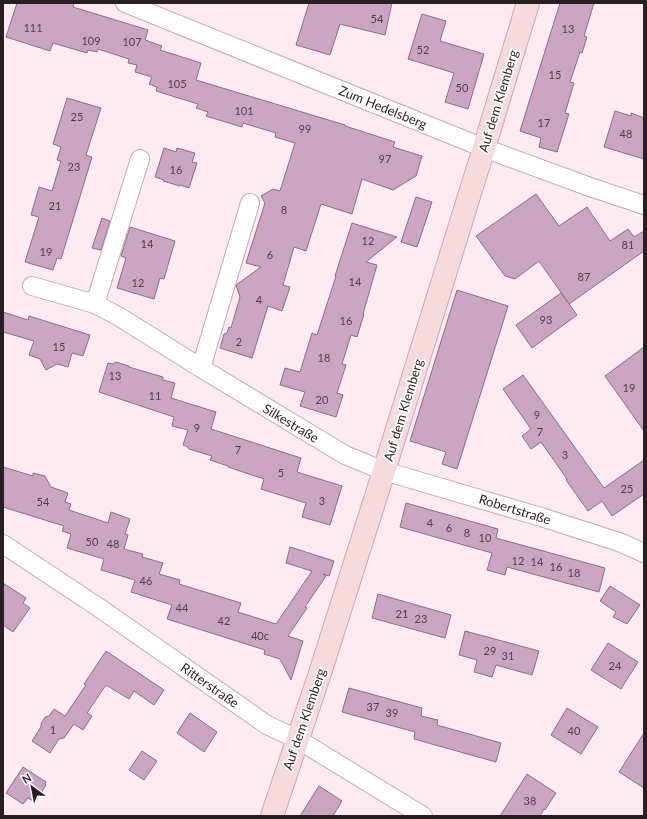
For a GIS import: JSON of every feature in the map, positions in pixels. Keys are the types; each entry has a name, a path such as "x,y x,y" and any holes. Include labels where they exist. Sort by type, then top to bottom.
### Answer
{"street":[{"name":"Zum Hedelsberg","path":"126,3 484,148 644,205"},
{"name":"Auf dem Klemberg","path":"272,816 321,670 384,471 528,3"},
{"path":"95,304 140,158"},
{"path":"201,368 250,203"},
{"name":"Silkestraße","path":"32,286 95,304 118,316 345,455 384,471"},
{"name":"Robertstraße","path":"384,471 541,516 619,542 644,553"},
{"name":"Ritterstraße","path":"3,544 267,725 297,739 423,816"}],"building":[{"path":"17,3 74,3 73,7 148,30 145,40 162,46 160,50 201,63 196,80 345,125 395,142 393,147 422,156 416,176 393,190 362,179 352,214 321,204 306,251 294,247 283,285 290,287 282,311 268,306 252,358 220,348 224,334 227,333 229,327 231,328 240,297 236,285 261,267 246,263 265,203 261,196 273,189 280,191 295,143 275,137 276,133 243,123 242,127 206,116 208,112 196,108 198,104 156,91 157,87 149,84 152,77 135,72 137,65 128,63 129,59 98,49 97,52 88,50 87,53 53,43 50,51 6,37"},
{"path":"309,3 392,3 385,35 340,24 330,55 296,45"},
{"path":"560,3 594,3 584,36 587,37 582,53 580,52 570,82 574,83 565,113 569,114 557,152 539,147 541,138 520,131"},
{"path":"422,14 446,21 440,41 484,54 468,109 445,102 454,73 408,59"},
{"path":"67,98 101,108 86,155 92,157 61,259 57,258 53,270 25,262 39,217 31,215 39,187 52,191 61,161 57,160 61,147 53,144"},
{"path":"615,111 631,116 631,113 644,118 644,159 604,147"},
{"path":"164,148 176,152 177,148 195,153 192,162 197,163 189,188 163,181 164,180 155,177"},
{"path":"536,194 559,226 587,207 610,241 628,229 634,237 644,231 644,251 569,304 539,261 515,279 505,276 476,236"},
{"path":"416,197 432,202 417,247 401,242"},
{"path":"102,218 110,221 101,250 92,248"},
{"path":"352,223 397,237 366,262 377,265 357,337 351,335 342,364 346,365 337,393 343,395 336,417 300,406 305,392 280,385 285,368 300,372 312,333 317,335"},
{"path":"130,227 175,241 164,279 160,278 154,299 117,288 126,258 121,256"},
{"path":"457,290 508,306 457,469 442,464 446,452 410,441"},
{"path":"561,293 577,315 532,348 516,325"},
{"path":"3,312 28,320 29,316 90,335 83,356 72,353 68,367 57,364 46,370 40,359 29,355 34,341 3,332"},
{"path":"644,347 644,431 605,376"},
{"path":"116,362 163,377 163,380 175,383 171,398 216,412 211,429 301,458 297,472 342,486 330,525 302,517 306,503 261,489 264,479 210,460 212,456 189,449 183,445 188,430 172,426 174,417 99,392 108,363 113,364"},
{"path":"523,375 604,488 644,460 644,494 612,516 602,501 588,511 541,442 531,449 522,436 531,429 503,389"},
{"path":"3,467 33,476 33,473 45,476 51,487 68,493 65,502 71,504 69,510 108,523 111,512 130,519 125,534 128,535 124,549 143,554 142,557 163,563 159,574 180,580 179,584 241,603 238,612 276,624 312,571 286,563 290,547 334,561 329,576 323,574 326,576 288,636 303,641 291,680 280,659 264,654 265,650 167,619 172,605 131,592 135,580 101,570 104,559 67,548 71,534 62,531 64,526 3,507"},
{"path":"406,503 498,529 496,538 605,568 599,592 507,567 505,575 487,570 492,553 400,527"},
{"path":"3,583 26,598 23,603 30,608 13,632 3,625"},
{"path":"610,586 640,605 627,624 613,617 616,612 600,601"},
{"path":"378,594 451,615 445,638 372,618"},
{"path":"465,631 539,651 532,675 496,665 492,677 474,672 477,660 459,655"},
{"path":"608,643 638,662 621,689 591,670"},
{"path":"106,651 164,690 154,705 134,691 129,699 106,685 87,713 92,716 83,730 74,724 64,738 59,739 50,753 32,741 41,727 45,717 49,716 54,709 65,716 86,685 84,684"},
{"path":"349,688 422,708 421,716 438,720 437,725 501,743 496,762 414,739 415,732 342,712"},
{"path":"567,708 598,727 581,754 551,735"},
{"path":"190,713 217,732 204,752 177,733"},
{"path":"644,733 644,788 619,772"},
{"path":"142,751 157,761 144,780 129,770"},
{"path":"23,767 46,782 46,785 35,802 28,798 23,804 6,793"},
{"path":"527,774 556,793 540,816 500,816"},
{"path":"319,786 342,801 333,816 300,816"}]}
